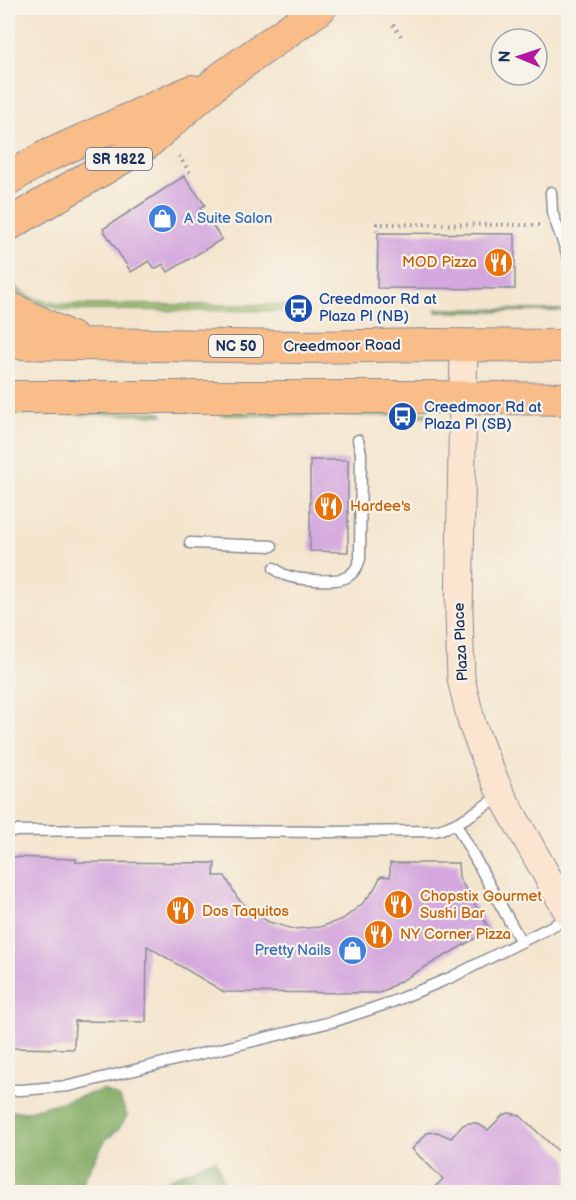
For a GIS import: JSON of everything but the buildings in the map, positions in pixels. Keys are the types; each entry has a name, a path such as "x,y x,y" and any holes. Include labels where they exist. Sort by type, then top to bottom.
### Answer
{"main road":[{"name":"SR 1822","path":"8,225 147,143 220,79 320,8"},
{"path":"8,179 45,157 220,79"},
{"path":"8,307 84,344"},
{"name":"Creedmoor Road","path":"8,343 303,347 568,346"},
{"path":"8,396 568,399"}],"street":[{"name":"Plaza Place","path":"464,346 459,613 461,679 472,724 501,794 568,913"}],"lane":[{"path":"551,192 552,212 568,256"},
{"path":"273,568 294,578 339,580 346,578 357,567 360,559 361,453 358,440"},
{"path":"190,543 272,546"},
{"path":"8,831 434,831 456,824 501,794"},
{"path":"456,824 521,942"},
{"path":"8,1090 69,1086 335,1021 392,1002 452,977 568,918"}],"path":[{"path":"393,25 402,37"},
{"path":"180,156 192,176"},
{"path":"377,231 377,224 543,225"}],"green space":[{"path":"14,286 32,297 67,305 303,305 303,311 64,310 29,300 11,288"},
{"path":"436,309 568,310 568,311 436,312"},
{"path":"8,410 158,412 163,415 8,414"},
{"path":"223,412 423,412 427,413 427,416 221,415"},
{"path":"103,1090 120,1098 127,1116 118,1130 106,1139 85,1177 80,1192 8,1192 8,1110 26,1112"},
{"path":"216,1159 227,1192 150,1192 173,1177"}],"place":[{"name":"A Suite Salon","path":"163,218"},
{"name":"MOD Pizza","path":"498,262"},
{"name":"Creedmoor Rd at Plaza Pl (NB)","path":"298,308"},
{"name":"Creedmoor Rd at Plaza Pl (SB)","path":"403,416"},
{"name":"Hardee's","path":"329,506"},
{"name":"Chopstix Gourmet Sushi Bar","path":"399,905"},
{"name":"Dos Taquitos","path":"181,911"},
{"name":"NY Corner Pizza","path":"379,934"},
{"name":"Pretty Nails","path":"352,950"}]}
